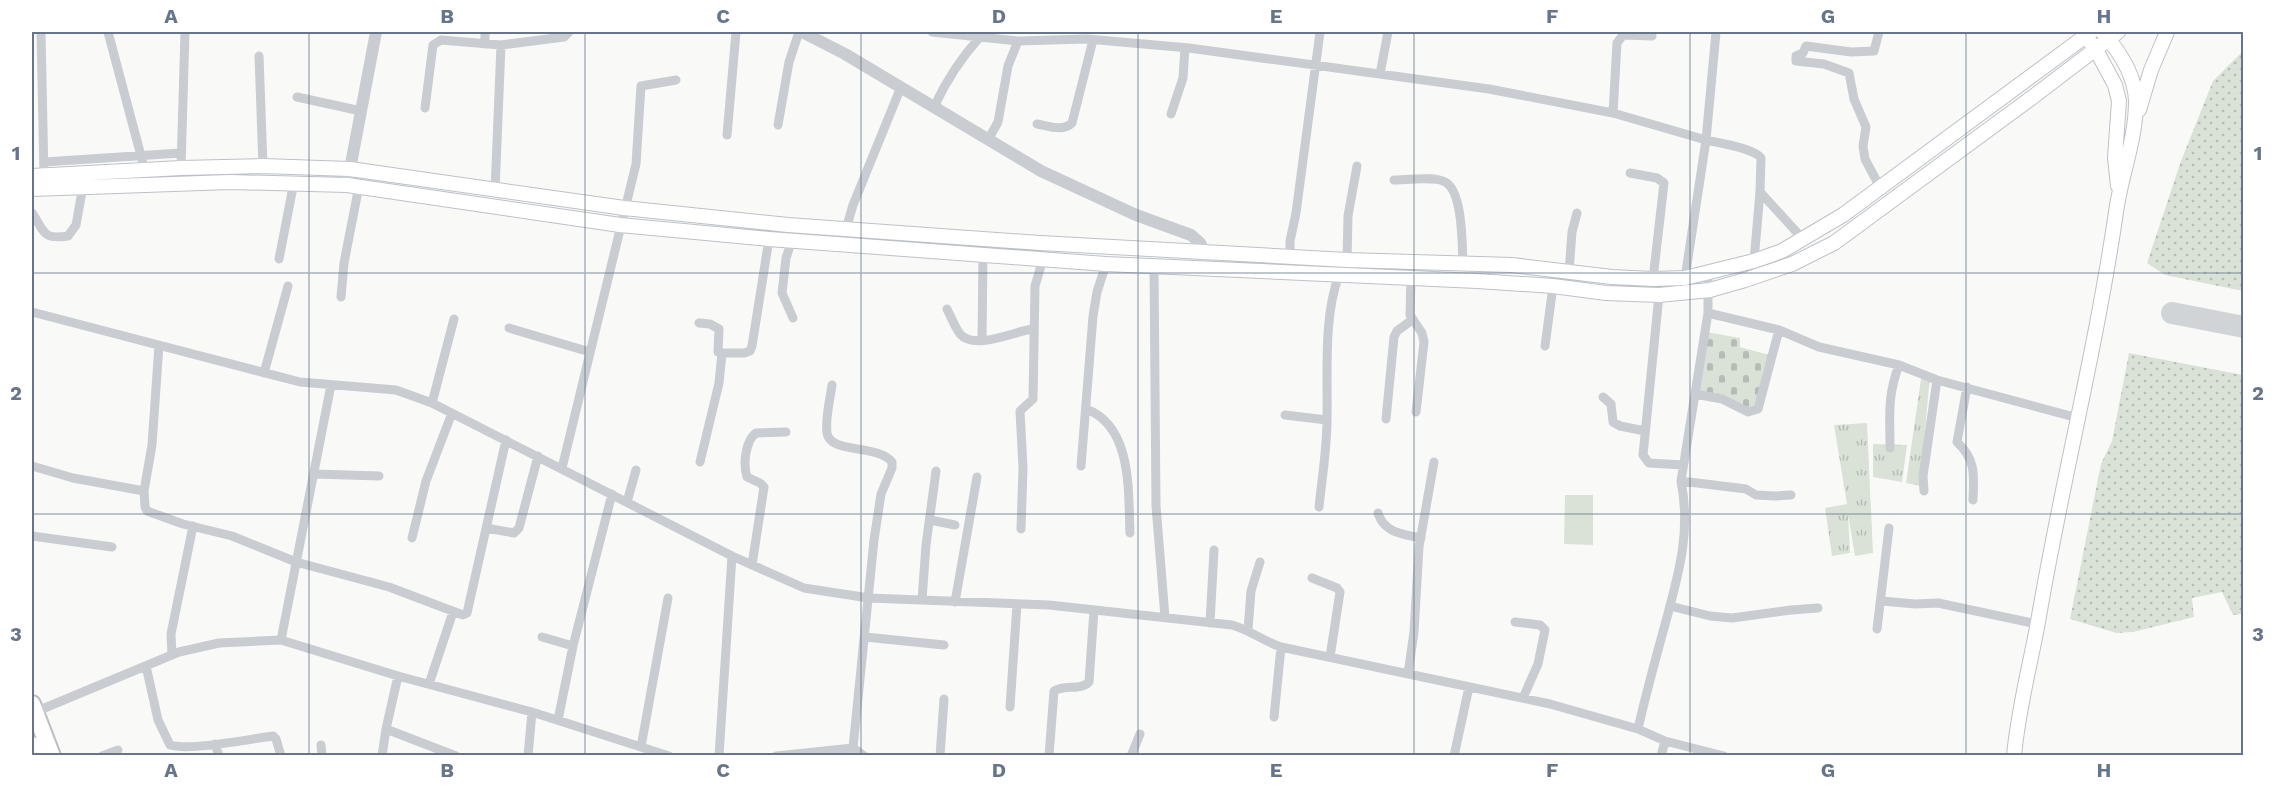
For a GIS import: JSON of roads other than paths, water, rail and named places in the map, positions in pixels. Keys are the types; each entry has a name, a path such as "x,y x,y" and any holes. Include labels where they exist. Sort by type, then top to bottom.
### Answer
{"highway":[{"path":"33,708 52,756"},
{"path":"32,746 35,756"}],"main road":[{"path":"2014,756 2047,564 2078,418 2108,262 2119,190 2126,169 2135,120 2151,70 2168,32"},
{"path":"40,171 145,171 263,166 350,169 624,208 770,223 1040,243 1347,260 1462,263 1612,277 1685,278 1754,261 1782,251 1844,215 2085,33 2115,86 2119,101 2115,158 2119,190"},
{"path":"32,189 294,182 353,185 620,225 769,239 1106,264 1553,286 1606,293 1659,295 1710,290 1792,264 1834,243 2030,99 2095,48 2109,34 2128,69 2134,86 2135,120"}],"street":[{"path":"41,32 36,72 42,116 40,171 141,156 181,153"},
{"path":"108,32 145,171"},
{"path":"181,168 185,32"},
{"path":"341,297 353,185 350,169 376,32"},
{"path":"485,32 485,44"},
{"path":"425,108 433,45 441,40 501,45 564,37 569,32"},
{"path":"727,135 736,32"},
{"path":"778,125 789,62 801,32 845,54 988,140 1072,187 1136,215 1191,235 1200,243 1205,252 1204,269"},
{"path":"932,32 1018,41 1090,37 1185,48 1489,89 1613,113 1757,154 1761,161 1754,261"},
{"path":"1290,257 1290,241 1296,213 1320,32"},
{"path":"1380,74 1388,32"},
{"path":"1685,278 1706,140 1716,32"},
{"path":"1879,32 1874,51 1851,52 1806,46 1803,53 1796,56 1796,61 1824,64 1850,73 1854,99 1866,127 1863,146 1865,159 1880,187"},
{"path":"1613,113 1617,43 1623,35 1652,36"},
{"path":"934,107 957,64 980,37"},
{"path":"1037,124 1059,128 1068,127 1072,123 1090,37"},
{"path":"988,140 998,123 1008,66 1018,41"},
{"path":"495,191 501,45"},
{"path":"1171,114 1183,78 1185,48"},
{"path":"259,56 263,166"},
{"path":"562,468 636,164 641,86 676,80"},
{"path":"846,229 853,205 901,87"},
{"path":"297,97 362,111"},
{"path":"32,116 42,116"},
{"path":"1347,260 1348,216 1357,166"},
{"path":"1630,174 1657,178 1664,183 1653,279"},
{"path":"1394,180 1442,180 1450,186 1462,220 1462,263"},
{"path":"279,259 294,182"},
{"path":"32,213 45,235 54,238 68,236 76,225 83,186"},
{"path":"1760,192 1803,239"},
{"path":"1569,272 1572,232 1578,213"},
{"path":"699,323 711,324 718,329 718,352 744,353 750,351 769,239"},
{"path":"792,240 786,258 782,293 793,318"},
{"path":"982,340 983,256"},
{"path":"1021,529 1023,468 1020,411 1033,399 1035,286 1043,259"},
{"path":"1081,466 1093,316 1097,292 1106,264"},
{"path":"1154,266 1156,506 1165,617"},
{"path":"1638,729 1682,559 1686,529 1681,481 1708,313 1710,290 1708,273"},
{"path":"1319,507 1327,420 1331,312 1333,291 1339,275"},
{"path":"1411,279 1412,320 1422,333 1424,342 1416,412"},
{"path":"264,373 288,286"},
{"path":"1545,346 1553,286"},
{"path":"1659,295 1643,455 1649,463 1683,465"},
{"path":"947,309 960,335 969,340 998,340 1015,332 1033,329"},
{"path":"32,312 300,382 396,390 432,403 732,556 804,588 869,598 1017,604 1210,623 1248,630 1264,641 1281,646 1523,698 1638,729 1665,741 1724,756"},
{"path":"1708,313 1779,330 1819,347 1899,365 1937,380 2078,418"},
{"path":"432,403 454,319"},
{"path":"1386,419 1394,338 1397,331 1412,320"},
{"path":"509,328 590,352"},
{"path":"1695,394 1722,399 1748,412 1758,409 1779,330"},
{"path":"159,345 152,445 144,491 147,511 232,536 296,562 389,588 463,615 466,613 507,440"},
{"path":"700,462 719,383 722,353"},
{"path":"1890,448 1888,404 1899,365"},
{"path":"1924,491 1923,476 1937,380"},
{"path":"280,640 331,385"},
{"path":"832,386 827,432 829,440 836,445 876,451 892,462 881,494 853,748"},
{"path":"1967,387 1957,442 1965,448 1967,457 1974,467 1973,500"},
{"path":"1603,397 1611,404 1613,422 1620,426 1645,431"},
{"path":"1086,409 1106,420 1118,441 1128,477 1130,533"},
{"path":"412,538 426,481 452,413"},
{"path":"1285,416 1327,420"},
{"path":"752,565 764,487 747,477 745,471 748,442 756,433 786,432"},
{"path":"486,528 514,533 519,528 538,456"},
{"path":"1408,674 1414,632 1418,558 1434,462"},
{"path":"32,466 73,478 144,491"},
{"path":"627,502 636,470"},
{"path":"922,600 936,471"},
{"path":"314,474 379,476"},
{"path":"955,602 977,477"},
{"path":"1681,481 1746,489 1756,495 1791,495"},
{"path":"558,720 573,646 612,494"},
{"path":"1378,513 1389,530 1421,538"},
{"path":"930,520 956,525"},
{"path":"171,655 171,634 193,526"},
{"path":"1878,629 1889,528"},
{"path":"32,536 112,547"},
{"path":"1210,623 1214,550"},
{"path":"719,756 732,556"},
{"path":"1248,630 1251,591 1260,562"},
{"path":"1312,578 1337,588 1340,592 1330,657"},
{"path":"641,747 668,598"},
{"path":"1882,601 1915,604 1938,603 2037,624"},
{"path":"1010,707 1017,604"},
{"path":"1670,606 1710,616 1732,618 1784,610 1818,608"},
{"path":"1049,756 1054,691 1059,688 1084,686 1089,682 1094,610"},
{"path":"429,684 453,612"},
{"path":"1515,622 1540,626 1545,630 1538,663 1523,698"},
{"path":"542,637 573,646"},
{"path":"865,637 944,645"},
{"path":"33,708 171,655 201,646 280,640 398,676 532,712 669,756"},
{"path":"1274,717 1281,646"},
{"path":"146,666 158,720 174,751 273,736 281,756"},
{"path":"382,756 398,676"},
{"path":"1454,756 1469,687"},
{"path":"940,756 944,699"},
{"path":"528,756 532,712"},
{"path":"386,729 456,756"},
{"path":"1131,756 1140,734"},
{"path":"1661,756 1665,741"},
{"path":"214,744 219,756"},
{"path":"321,745 322,756"},
{"path":"776,756 853,748 864,756"},
{"path":"102,756 118,750"}]}
